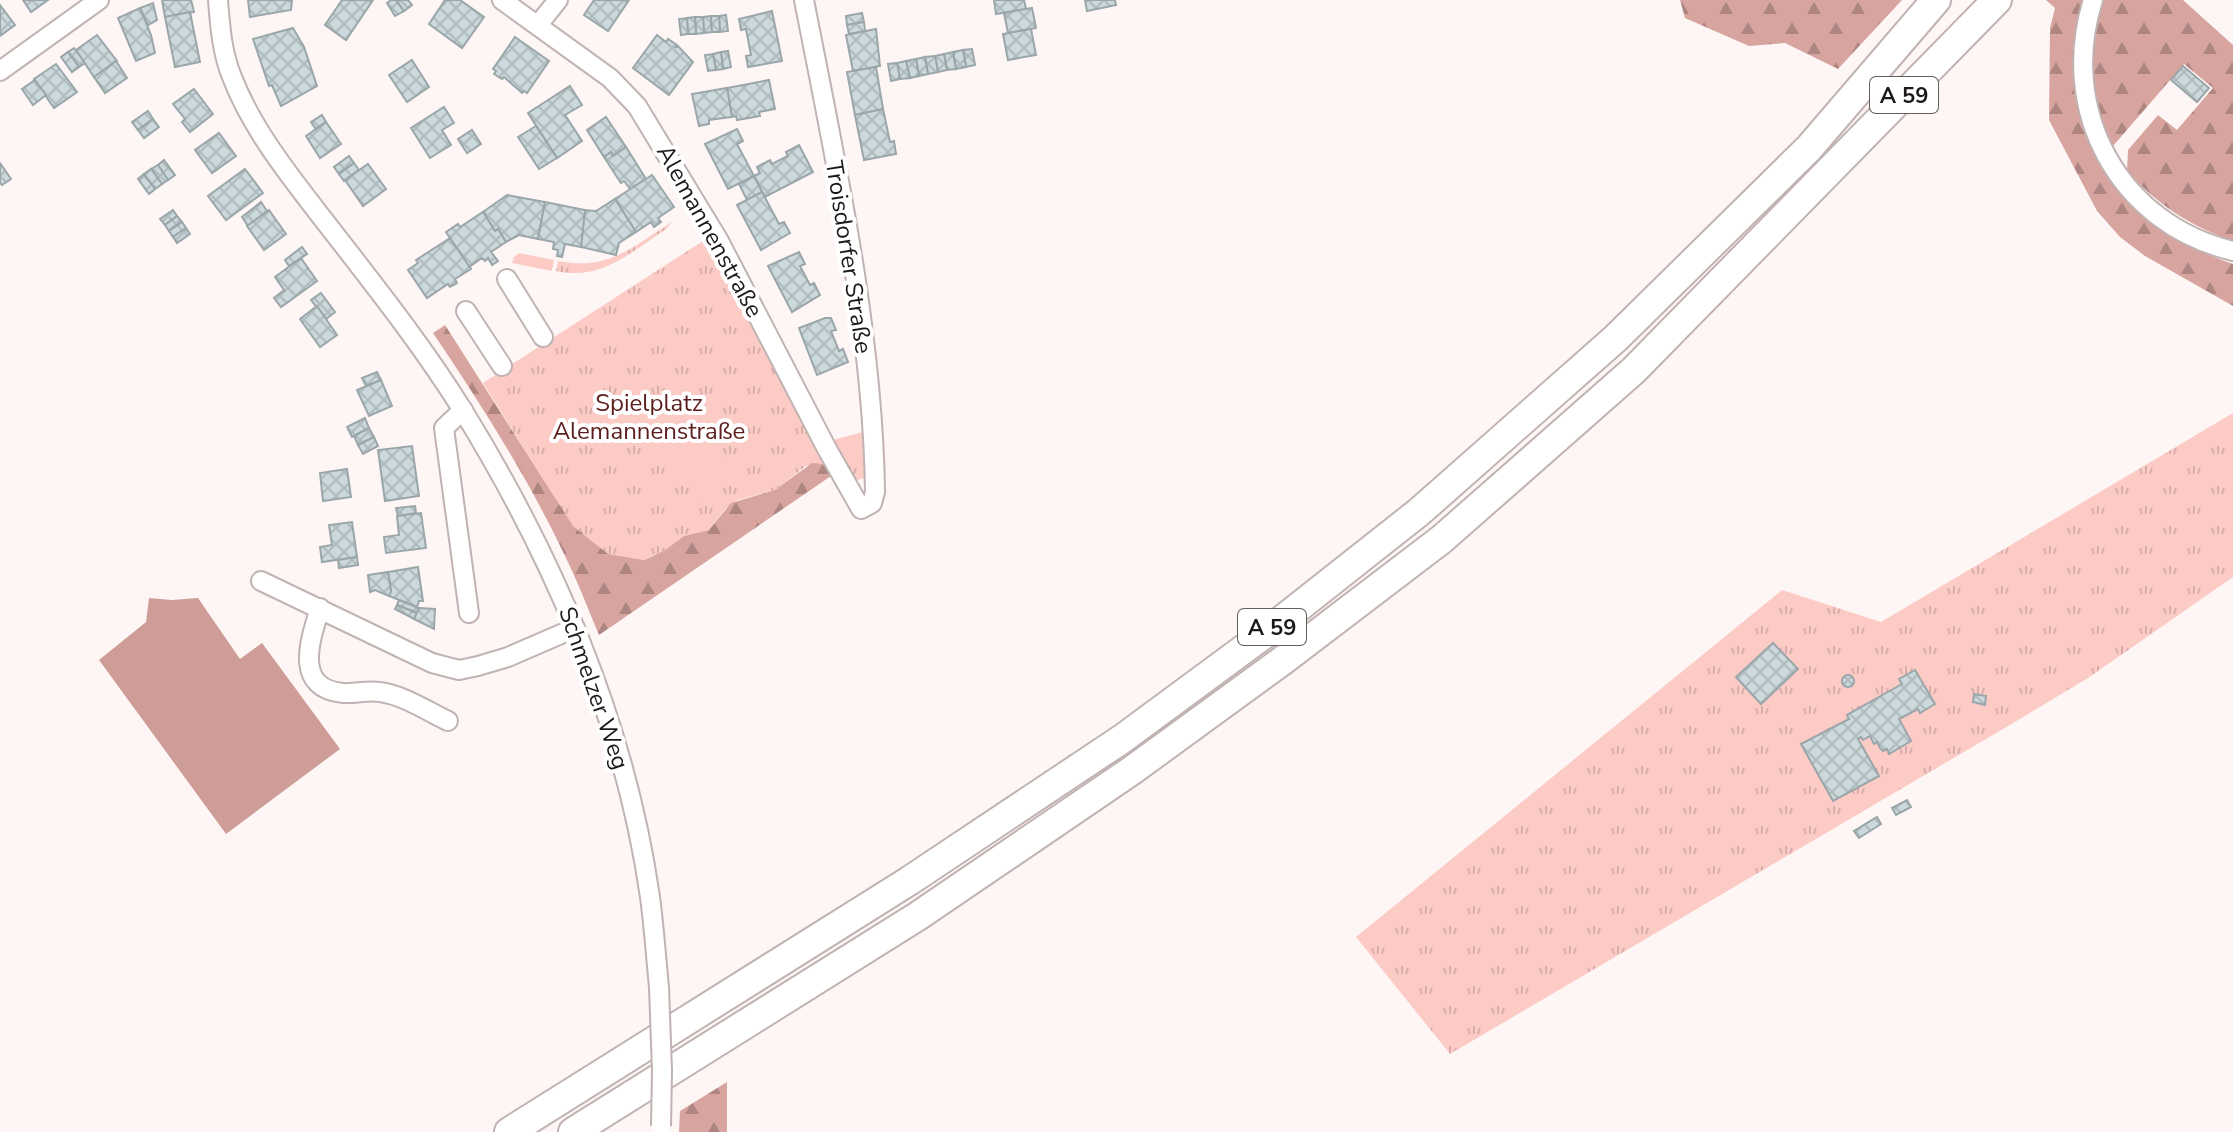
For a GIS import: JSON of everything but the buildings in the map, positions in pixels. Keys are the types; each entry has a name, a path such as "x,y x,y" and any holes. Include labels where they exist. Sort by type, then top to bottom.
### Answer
{"highway":[{"name":"A 59","path":"509,1132 909,881 1122,739 1267,632 1419,512 1616,338 1809,148 1936,0"},
{"name":"A 59","path":"573,1132 918,916 1119,779 1282,661 1442,539 1634,370 1997,0"}],"street":[{"path":"0,71 99,0"},
{"name":"Schmelzer Weg","path":"218,0 227,61 253,120 297,185 415,338 463,410 549,566 575,628 603,701 632,805 650,896 659,987 662,1071 660,1129"},
{"name":"Alemannenstraße","path":"502,0 610,78 637,106 719,241 861,509"},
{"path":"538,25 558,0"},
{"name":"Troisdorfer Straße","path":"804,0 846,231 867,371 875,492 872,503 861,509"},
{"path":"2093,0 2083,44 2085,100 2092,126 2108,162 2137,197 2176,231 2233,251"},
{"path":"507,279 543,337"},
{"path":"466,311 502,366"},
{"path":"463,410 444,428 469,613"},
{"path":"261,581 432,663 459,670 508,657 575,628"},
{"path":"320,608 307,660 320,683 330,690 343,693 382,692 448,721"}],"green space":[{"path":"1680,0 1902,0 1838,69 1785,43 1749,46 1685,18"},
{"path":"2046,0 2083,0 2075,46 2076,89 2084,128 2101,164 2124,196 2154,224 2191,246 2233,264 2233,306 2145,256 2120,237 2097,211 2049,120 2050,28 2055,8"},
{"path":"2104,0 2183,0 2233,45 2233,241 2203,229 2176,213 2127,171 2128,150 2158,115 2177,130 2213,88 2184,64 2113,146 2095,92 2093,55"},
{"path":"673,221 666,229 614,263 587,272 556,271 558,261 592,263 606,260 632,248"},
{"name":"Spielplatz Alemannenstraße","path":"706,239 823,464 806,466 775,490 738,500 726,508 709,530 684,536 644,560 608,554 573,527 483,383"},
{"path":"519,253 554,260 552,271 512,263"},
{"path":"445,325 573,526 608,554 644,560 651,557 684,536 709,530 731,503 775,490 812,463 823,464 831,476 599,635 570,566 536,498 433,333"},
{"path":"657,399 731,466 702,497 629,431"},
{"path":"2233,413 2233,577 2088,678 2020,719 1450,1054 1356,937 1782,590 1881,622"},
{"path":"863,432 865,478 854,481 833,440"},
{"path":"727,1082 727,1132 679,1132 680,1111"}],"shaded area":[{"path":"149,598 198,598 240,659 262,643 340,749 226,834 99,660 146,622"}]}
